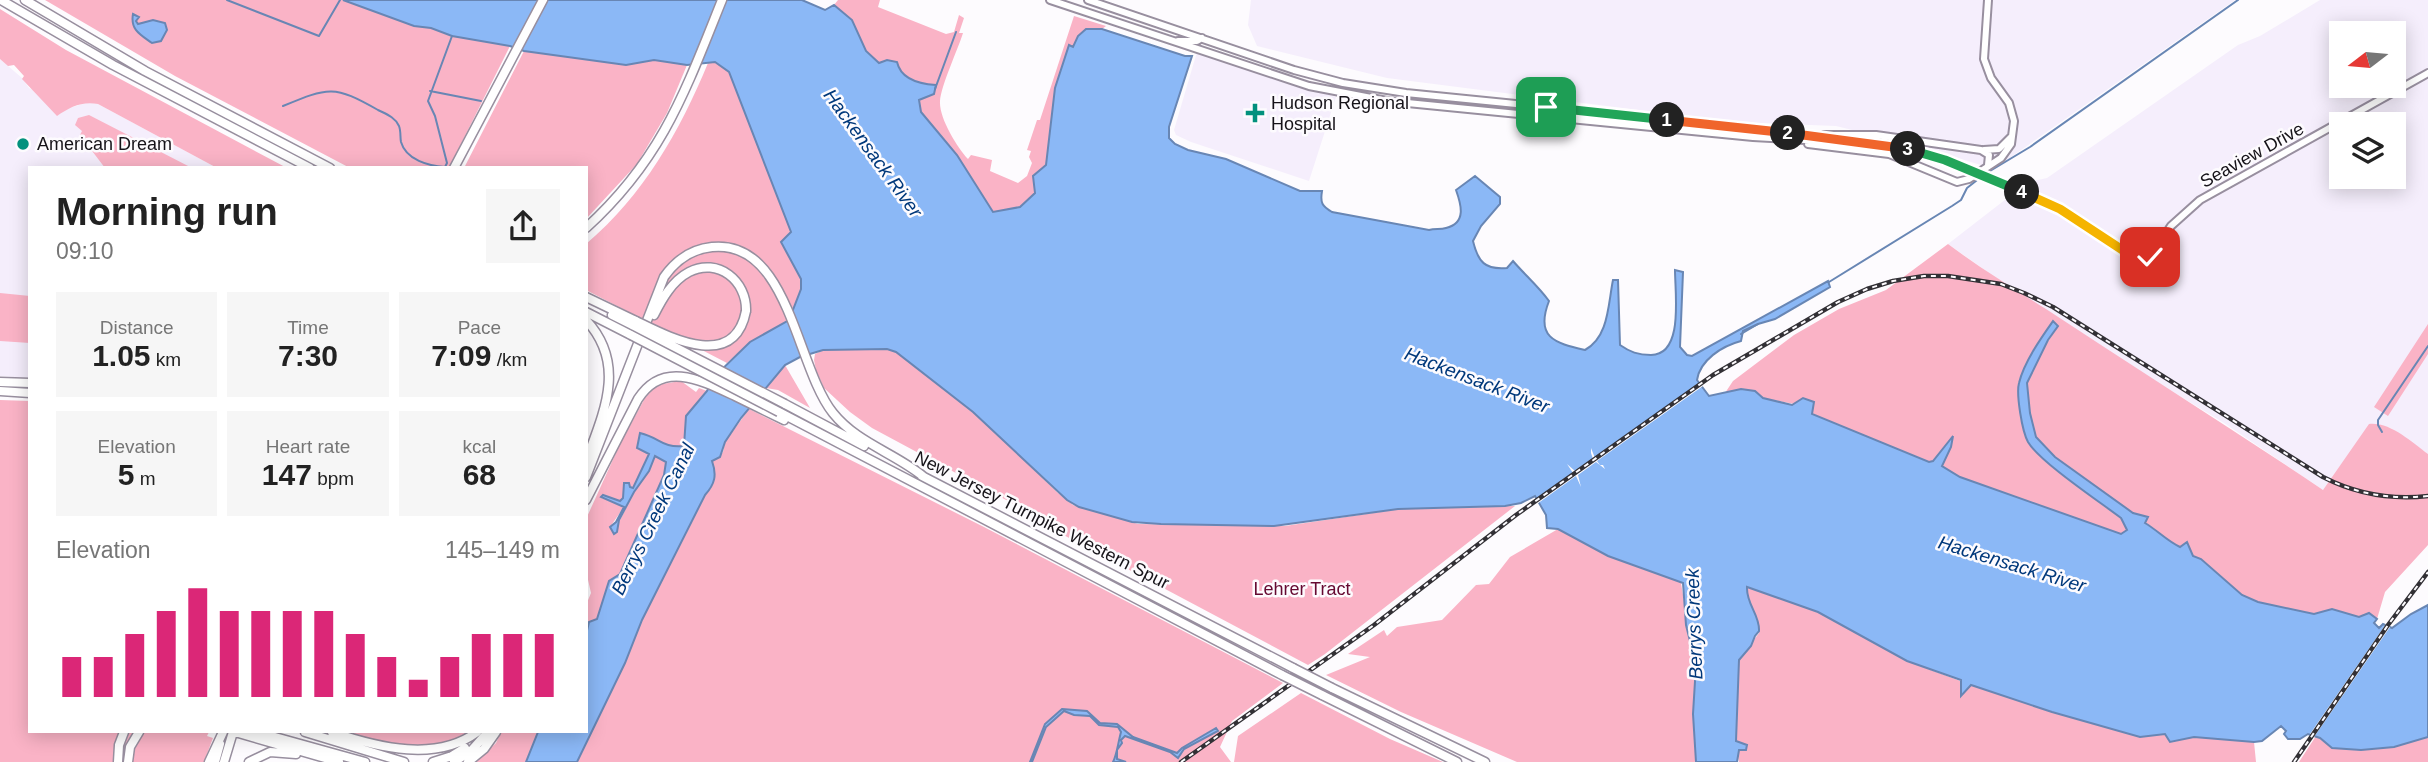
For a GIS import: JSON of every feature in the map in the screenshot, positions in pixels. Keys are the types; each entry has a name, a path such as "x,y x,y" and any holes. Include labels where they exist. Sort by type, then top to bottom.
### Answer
{"highway":[{"path":"1,0 120,69 306,166"},
{"path":"25,0 153,76 326,166"},
{"path":"455,166 543,0"},
{"path":"588,226 630,183 664,134 686,89 722,0"},
{"path":"588,472 661,285 673,265 686,255 717,247 734,249 752,257 769,274 781,295 825,403 844,425 866,442 908,463 924,477"},
{"path":"588,492 648,332 654,315 673,286 692,271 706,268 731,276 740,285 745,297 746,311 742,323 732,336 718,344 707,346 683,343 648,332 633,327"},
{"name":"New Jersey Turnpike Western Spur","path":"588,300 846,447 1282,675 1457,762"},
{"name":"New Jersey Turnpike Western Spur","path":"588,313 633,327"},
{"path":"588,323 604,345 610,373 607,398 588,455"},
{"path":"588,493 640,396 652,384 668,377 699,380 780,411"},
{"path":"0,382 28,383"},
{"path":"0,391 28,393"},
{"name":"New Jersey Turnpike Western Spur","path":"780,411 924,477 1332,688 1485,762"},
{"path":"128,762 130,747 138,733"},
{"path":"209,762 223,733"},
{"path":"215,762 223,733"},
{"path":"225,762 234,733"},
{"path":"308,733 404,762"},
{"path":"336,733 402,752 425,755 449,751 476,733"},
{"path":"433,762 461,751 481,733"},
{"path":"454,762 471,751 487,733"},
{"path":"468,762 495,733"},
{"path":"254,734 285,746 365,762"},
{"path":"118,762 123,735"},
{"path":"249,762 285,746"},
{"path":"312,752 337,762"}],"main road":[{"path":"1050,0 1309,86 1387,101 1771,138 1889,154 1956,182 1966,180 2006,153 2012,137 2014,121 2011,108 1989,74 1984,60 1989,0"},
{"path":"1088,0 1328,80 1383,90 1839,141"},
{"path":"1176,42 1197,41 1202,38"},
{"name":"Seaview Drive","path":"1839,141 1914,150 1968,169 2060,209 2145,265 2171,226 2200,200 2428,73"},
{"path":"1810,136 1876,135 1980,150 1999,149 2012,137"},
{"path":"1771,138 1839,141"},
{"path":"1980,150 1989,155 1987,167"}],"shaded area":[{"path":"1251,0 2235,0 1994,169 1922,147 1836,126 1733,122 1387,78 1257,46 1248,25"},
{"path":"2320,0 2428,0 2428,454 2391,428 2370,424 2323,490 2224,423 2002,282 1948,244 2028,182 2047,178 2238,45 2260,36"},
{"name":"Hudson Regional Hospital","path":"1197,52 1336,97 1309,181 1176,135 1174,130"},
{"path":"0,59 22,78 29,88 70,108 88,102 98,104 213,166 28,166 28,378 0,376"}],"green space":[{"path":"45,0 343,0 414,26 431,28 451,36 510,46 450,166 346,166 175,76"},
{"path":"838,0 880,0 878,7 946,34 954,32 959,15 964,18 959,33 963,33 941,94 942,116 954,140 968,159 971,155 992,160 990,171 1018,183 1027,176 1032,163 1029,157 1031,151 1027,150 1037,120 1040,120 1074,16 1106,26 1102,29 1086,29 1078,36 1073,47 1070,45 1055,88 1046,165 1034,176 1035,193 1021,207 993,212 957,155 921,112 919,100 927,84 909,79 899,70 879,63 866,51 852,20 834,5"},
{"path":"0,9 66,50 283,166 213,166 98,104 76,106 57,116 22,79 24,76 14,65 8,66 0,59"},
{"path":"524,51 625,65 654,60 687,65 667,113 637,164 588,217 588,166 465,166"},
{"path":"715,62 729,72 791,232 781,242 801,279 801,289 789,320 750,342 727,363 588,291 588,242 625,205 658,161 685,113 708,63"},
{"name":"American Dream","path":"89,115 188,166 103,166 80,135 82,131 75,125 78,118"},
{"path":"1948,244 2323,490 2369,424 2393,429 2428,454 2428,545 2385,592 2377,619 2369,613 2359,617 2333,609 2314,614 2258,602 2242,595 2201,559 2192,556 2187,542 2180,547 2171,542 2144,522 2148,517 2133,513 2052,455 2035,436 2027,383 2058,326 2053,321 2018,384 2021,420 2028,442 2043,457 2121,518 2127,530 2121,534 1960,477 1942,467 1952,438 1933,461 1929,462 1811,414 1811,407 1762,398 1741,389 1725,393 1733,381 1794,335 1839,309 1886,290"},
{"path":"0,293 28,296 28,343 0,341"},
{"path":"2428,324 2428,354 2388,416 2374,407"},
{"name":"Lehrer Tract","path":"892,349 977,415 1073,505 1138,524 1285,526 1413,507 1515,506 1308,665 1056,531 1008,501 872,428 824,388 816,370 815,354 823,350"},
{"path":"785,365 810,408 778,390 766,388"},
{"path":"681,381 696,392 699,388 707,391 686,416 684,446 672,447 661,443 648,452 633,488 629,486 620,501 602,498 624,507 610,527 618,524 655,456 666,462 664,475 620,574 609,581 597,619 589,622 588,626 588,600 591,593 588,580 588,515 620,444 645,398 662,384"},
{"path":"0,400 28,401 28,733 208,733 207,736 213,738 204,762 0,762"},
{"path":"749,409 984,527 1283,683 1232,721 1220,747 1231,762 577,762 625,663 642,620 711,488 712,461 723,452 725,442"},
{"path":"1558,529 1608,556 1675,578 1681,583 1695,666 1695,762 1517,762 1401,712 1326,675 1370,657 1348,654 1384,630 1387,636 1397,627 1442,620 1476,585 1489,584 1510,557"},
{"path":"1748,585 1818,612 1907,661 1971,685 2052,712 2140,736 2165,734 2170,742 2194,737 2254,742 2256,762 1739,762 1735,740 1738,661 1759,633 1745,596"},
{"path":"1301,693 1390,739 1443,762 1234,762 1238,736"},
{"path":"352,733 467,733 459,741 404,750"},
{"path":"501,733 538,733 526,762 476,762 496,743"},
{"path":"2316,736 2332,748 2361,750 2428,736 2428,762 2299,762"}],"water":[{"path":"343,0 802,0 825,10 834,5 852,20 866,51 879,63 887,60 897,62 907,77 936,85 934,94 919,100 921,112 957,155 993,212 1020,207 1035,193 1033,176 1046,165 1055,88 1069,45 1073,47 1078,36 1086,29 1102,29 1192,56 1169,127 1169,138 1175,144 1226,159 1300,191 1322,191 1322,204 1332,212 1429,230 1446,228 1453,226 1460,217 1461,207 1456,190 1475,176 1500,197 1500,204 1481,226 1473,241 1477,254 1484,263 1493,268 1507,268 1513,261 1549,301 1545,313 1546,330 1556,341 1564,344 1585,350 1599,337 1606,319 1613,280 1618,280 1620,345 1634,353 1651,355 1662,352 1669,345 1675,322 1675,270 1683,272 1680,347 1687,355 1692,356 1828,281 1830,287 1775,319 1743,331 1741,341 1727,346 1707,360 1697,380 1709,396 1741,389 1755,391 1763,398 1792,405 1803,398 1814,402 1812,414 1929,462 1933,461 1953,436 1942,466 1960,477 2121,534 2127,530 2121,518 2045,460 2026,437 2019,404 2019,383 2029,359 2053,321 2058,326 2027,383 2036,437 2055,457 2133,513 2148,517 2145,523 2171,542 2180,547 2187,542 2193,556 2201,559 2242,595 2258,602 2314,614 2332,609 2359,617 2369,613 2377,619 2374,623 2379,628 2383,624 2392,628 2428,605 2428,737 2394,747 2361,750 2332,748 2320,738 2308,734 2300,739 2288,739 2281,726 2262,741 2254,742 2194,737 2170,742 2165,734 2140,737 1971,685 1961,696 1961,680 1907,661 1818,612 1747,587 1759,631 1739,660 1736,741 1747,745 1746,750 1739,750 1737,762 1696,762 1693,714 1696,665 1686,625 1683,583 1608,556 1558,529 1547,528 1546,515 1535,496 1521,503 1505,506 1398,509 1274,526 1132,522 1079,507 1067,500 973,412 896,352 887,349 823,350 785,365 741,418 725,442 720,457 712,461 715,475 713,483 642,620 625,663 577,762 526,762 538,733 588,733 589,622 597,619 609,581 620,574 664,475 666,462 655,456 614,534 610,527 624,507 601,497 603,495 620,501 623,498 624,483 629,483 633,488 649,454 637,448 640,433 666,444 684,446 686,416 707,391 716,375 750,342 789,320 801,289 801,279 781,242 791,232 729,72 715,62 687,65 654,60 626,65 524,51 414,26"},
{"path":"133,14 139,17 136,21 138,24 153,20 165,23 167,30 161,41 152,43 140,35 133,24"},
{"path":"1062,709 1087,711 1100,723 1117,724 1133,737 1177,753 1216,728 1218,731 1184,749 1178,758 1170,752 1125,736 1117,750 1117,759 1126,762 1113,762 1121,732 1118,727 1099,725 1090,716 1064,711 1046,727 1030,762 1045,724"}],"pier":[{"path":"1700,383 1703,386 1597,461 1605,469 1596,462 1578,475 1581,487 1576,476 1537,504 1534,501 1573,473 1567,464 1575,471 1593,459 1591,448 1595,458"},
{"path":"2386,624 2390,627 2314,737 2310,734"}],"waterway":[{"path":"227,0 319,36 340,0"},
{"path":"1985,174 2030,147 2238,0"},
{"path":"935,89 956,32"},
{"path":"446,166 435,116 428,101 452,36"},
{"path":"430,91 481,101"},
{"path":"283,106 322,92 351,96 395,120 400,128 401,142 413,158 438,166"},
{"path":"1829,282 1961,200 1967,188 1981,177"},
{"path":"1741,334 1758,324"},
{"path":"2382,432 2378,420 2428,346"}],"railway":[{"path":"1181,762 1374,625 1516,515 1713,375 1838,302 1893,281 1924,276 1948,276 2001,284 2024,293 2053,307 2323,477 2348,488 2374,494 2428,496"},
{"path":"2294,762 2388,625 2428,572"}],"place":[{"name":"Hudson Regional Hospital","path":"1255,113"},
{"name":"American Dream","path":"23,144"}],"route":[{"path":"1546,107 1914,150 1945,160 2053,205 2145,265 2150,257"}],"water label":[{"name":"Hackensack River","path":"873,153"},
{"name":"Hackensack River","path":"1477,380"},
{"name":"Berrys Creek Canal","path":"653,519"},
{"name":"Hackensack River","path":"2012,564"},
{"name":"Berrys Creek","path":"1694,624"}]}
